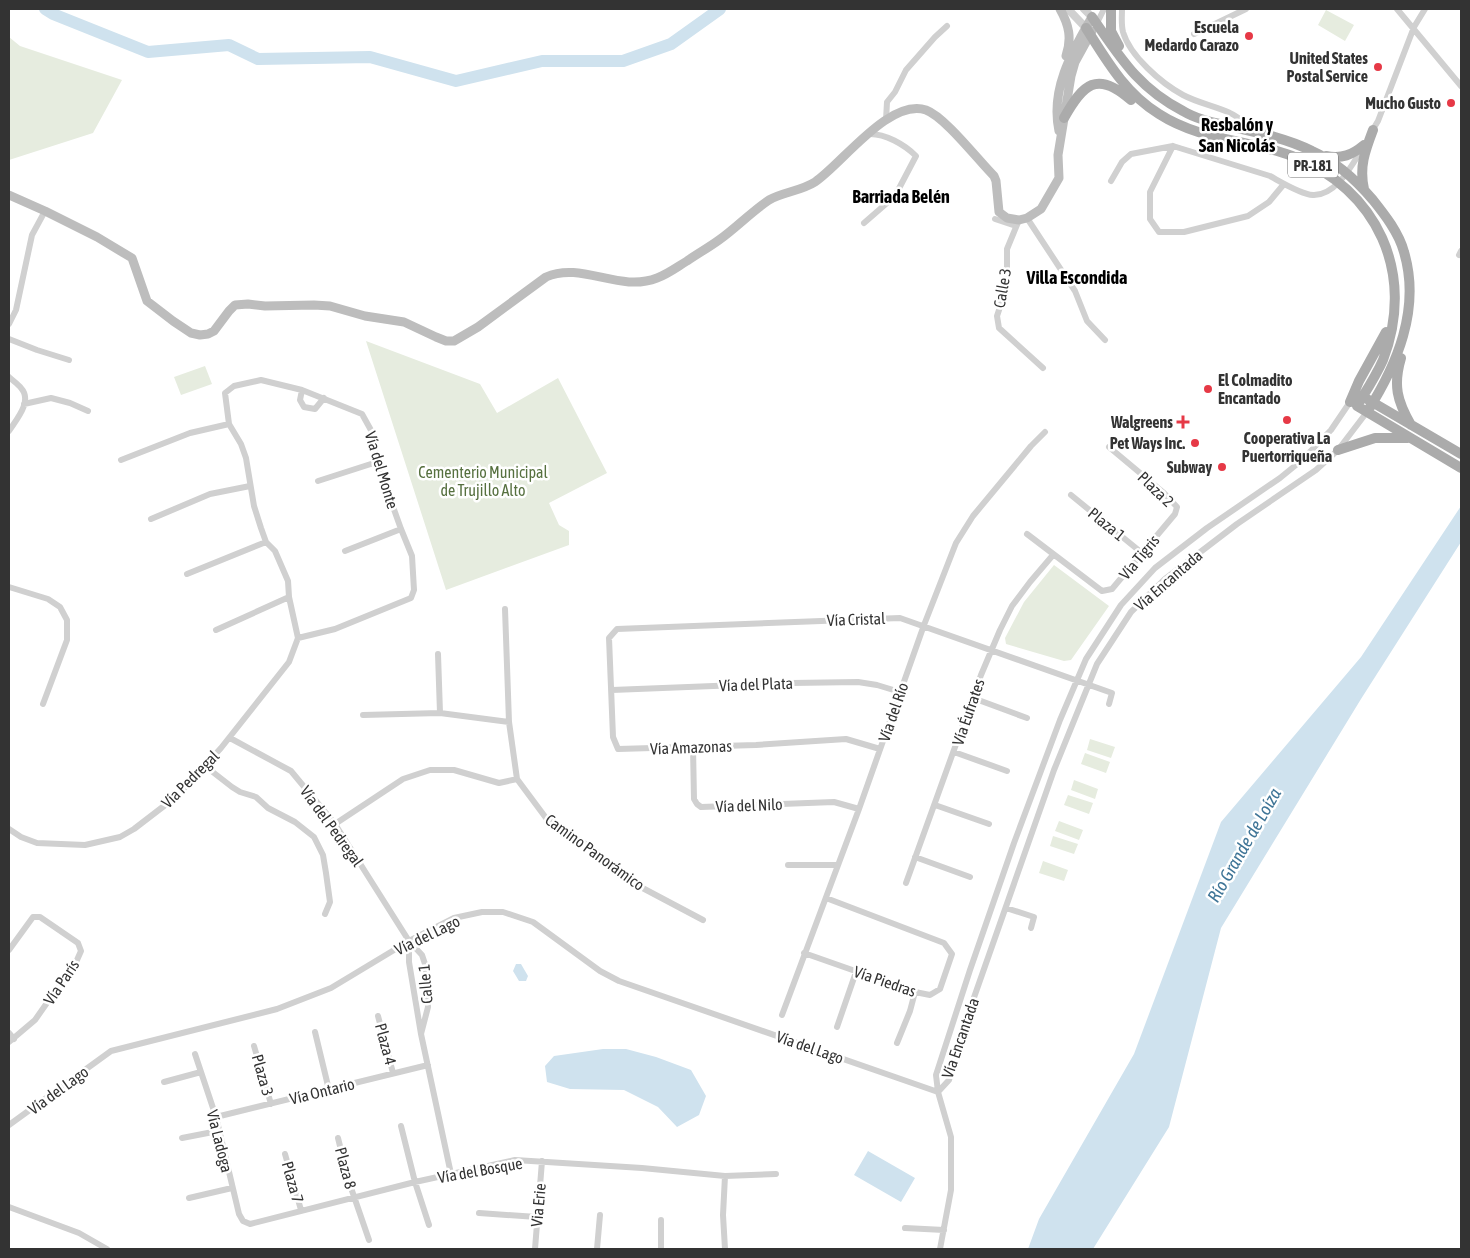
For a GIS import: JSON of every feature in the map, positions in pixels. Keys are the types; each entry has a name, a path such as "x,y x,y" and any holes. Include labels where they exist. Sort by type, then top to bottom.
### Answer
{"main road":[{"path":"1060,9 1069,29 1069,47 1059,89 1057,119 1061,138"},
{"path":"1111,9 1112,31 1115,40 1126,56 1126,65"},
{"path":"9,195 97,237 132,258 147,300 173,322 200,335 214,331 235,305 314,305 330,306 364,316 404,322 436,338 454,341 478,327 546,277 553,274 591,274 611,281 630,283 657,278 718,241 771,200 817,181 868,134 899,112 907,110 921,109 934,115 948,127 994,176 999,212 1007,218 1021,221 1041,209 1059,178 1058,156 1073,68 1095,16"},
{"name":"PR-181","path":"1095,16 1126,65 1144,85 1182,111 1213,123 1256,132 1299,145 1322,156 1348,173 1383,212 1404,251 1411,293 1409,317 1393,365 1366,412"},
{"path":"1066,64 1088,32"},
{"name":"PR-181","path":"1088,32 1121,80 1138,99 1160,115 1189,130 1290,155 1311,164 1339,182 1370,215 1387,247 1392,268 1394,317 1383,360 1363,397 1354,404"},
{"path":"1064,118 1080,92 1087,87 1102,84 1113,86 1150,114 1160,115"},
{"path":"1364,190 1361,176 1362,164 1372,130"},
{"path":"1322,156 1343,157 1354,153 1364,145"},
{"path":"1394,317 1358,382 1354,404 1461,468"},
{"path":"1409,317 1407,337 1399,366 1397,385 1401,408 1416,429"},
{"path":"1363,397 1461,454"},
{"path":"1338,450 1376,438 1413,440"}],"street":[{"path":"1068,9 1088,32"},
{"path":"1084,9 1095,16 1104,9"},
{"path":"1122,9 1121,20 1124,33 1136,54 1146,66 1169,86 1183,95 1231,113 1256,132"},
{"path":"1194,34 1246,9"},
{"path":"1397,9 1414,27 1461,86"},
{"path":"1111,181 1122,162 1131,154 1173,146 1270,176 1284,184 1313,195 1322,193 1339,182 1348,173 1378,121 1414,27 1425,9"},
{"path":"886,120 887,102 895,92 906,70 947,26"},
{"path":"864,222 894,196 916,156 906,146 884,136 868,134"},
{"path":"1173,146 1150,192 1150,218 1158,232 1184,232 1248,216 1269,202 1284,184"},
{"path":"9,324 16,310 32,236 45,211"},
{"path":"995,219 1021,221 1075,291 1086,321 1105,340"},
{"name":"Calle 3","path":"1021,221 1007,249 1008,274 997,316 998,328 1043,368"},
{"path":"9,339 69,360"},
{"path":"9,377 22,389 26,398 9,431"},
{"name":"Vía del Monte","path":"261,380 302,390 324,398 362,414 372,432 378,462 400,529 412,556 414,590 411,598 335,629 298,638 289,597 288,581 275,550 266,542 254,506 246,458 241,444 229,424 225,393 234,386 261,380"},
{"path":"302,390 300,400 304,407 315,409 324,398"},
{"path":"24,404 51,398 70,403 88,411"},
{"name":"Vía Encantada","path":"938,1092 936,1075 970,970 1017,834 1060,720 1086,659 1121,605 1155,568 1302,460 1354,404"},
{"name":"Vía Encantada","path":"938,1092 948,1080 971,1006 1054,770 1097,664 1131,612 1165,579 1237,524 1316,470 1338,450 1366,412"},
{"path":"121,460 190,433 229,424"},
{"name":"Vía del Río","path":"782,1015 859,809 924,625 956,543 979,509 1031,446 1045,432"},
{"name":"Plaza 2","path":"1109,447 1172,500 1177,507 1176,514"},
{"path":"318,482 378,462"},
{"path":"151,519 210,494 250,486"},
{"name":"Plaza 1","path":"1071,494 1142,553"},
{"name":"Vía Tigris","path":"1027,534 1102,591 1112,589 1176,514"},
{"path":"344,551 400,529"},
{"path":"187,574 266,542"},
{"name":"Vía Éufrates","path":"906,882 991,651 1012,606 1053,555"},
{"path":"9,589 48,599 60,607 67,620 67,640 43,704"},
{"path":"216,630 289,597"},
{"name":"Camino Panorámico","path":"505,609 509,722 517,779 546,818 596,852 635,884 703,920"},
{"name":"Vía Cristal","path":"614,633 618,629 900,618 1112,693 1109,704"},
{"name":"Vía Amazonas","path":"614,633 609,638 613,736 618,749 846,739 880,749"},
{"path":"230,738 289,662 298,638"},
{"path":"438,654 440,713"},
{"name":"Vía del Plata","path":"612,690 858,682 900,692"},
{"path":"973,698 1027,718"},
{"path":"363,715 440,713 509,722"},
{"name":"Vía Pedregal","path":"9,829 20,837 37,843 85,845 120,838 168,804 230,738"},
{"name":"Vía del Pedregal","path":"230,738 291,770 335,824 409,941"},
{"name":"Vía del Nilo","path":"693,747 694,799 701,807 834,802 859,809"},
{"path":"954,752 1007,771"},
{"path":"205,766 232,787 240,792 256,797 268,808 295,822 314,837 323,855 326,872 330,902 325,914"},
{"path":"335,824 403,779 430,770 454,770 498,783 517,779"},
{"path":"935,805 989,824"},
{"path":"915,857 970,878"},
{"path":"788,865 838,865"},
{"name":"Vía Piedras","path":"804,953 915,992 930,995 940,989 952,954 944,942 826,898"},
{"path":"1006,908 1034,917 1030,928"},
{"name":"Vía del Lago","path":"9,1125 111,1051 277,1009 331,988 409,941 454,918 482,912 503,912 533,922 600,971 619,981 938,1092"},
{"name":"Vía París","path":"9,950 33,917 40,917 78,943 81,951 77,960 35,1020 12,1041"},
{"name":"Calle 1","path":"409,941 409,962 421,1034 451,1174"},
{"name":"Calle 1","path":"409,941 422,956 426,967 428,1007 421,1034"},
{"path":"837,1027 856,972"},
{"path":"897,1043 915,992"},
{"name":"Plaza 4","path":"378,1016 393,1073"},
{"path":"315,1032 329,1090"},
{"path":"9,1033 12,1041"},
{"name":"Plaza 3","path":"254,1046 271,1104"},
{"name":"Vía Ladoga","path":"195,1054 216,1117 239,1214 243,1221 250,1224"},
{"name":"Vía Ontario","path":"216,1117 428,1065"},
{"path":"164,1082 201,1072"},
{"path":"938,1092 951,1138 951,1190 940,1249"},
{"path":"400,1126 429,1225"},
{"path":"182,1138 218,1131"},
{"name":"Plaza 8","path":"338,1138 354,1197 369,1240"},
{"name":"Plaza 7","path":"284,1154 301,1210"},
{"name":"Vía del Bosque","path":"250,1224 415,1182 515,1160 725,1176 776,1174"},
{"name":"Via Erie","path":"535,1249 542,1161"},
{"path":"725,1176 723,1215 725,1249"},
{"path":"189,1198 232,1188"},
{"path":"9,1207 79,1233 107,1249"},
{"path":"479,1213 537,1217"},
{"path":"597,1249 600,1215"},
{"path":"661,1220 661,1249"},
{"path":"905,1228 944,1230"}],"green space":[{"path":"1326,10 1354,25 1345,41 1318,25"},
{"path":"9,37 20,46 122,80 93,133 9,160"},
{"name":"Cementerio Municipal de Trujillo Alto","path":"366,341 480,384 497,413 558,378 607,473 549,503 559,525 569,531 569,545 446,590"},
{"path":"205,366 212,384 181,395 174,377"},
{"path":"1054,565 1109,606 1071,660 1064,661 1006,644 1005,638 1024,602"},
{"path":"1090,739 1115,747 1111,758 1087,750"},
{"path":"1085,753 1110,762 1106,773 1081,764"},
{"path":"1074,780 1098,789 1095,799 1071,790"},
{"path":"1068,795 1093,803 1089,814 1064,805"},
{"path":"1059,821 1083,830 1079,840 1055,831"},
{"path":"1053,836 1078,844 1074,854 1050,846"},
{"path":"1043,861 1068,870 1064,881 1039,873"}],"water":[{"path":"1461,506 1461,542 1361,699 1221,928 1169,1127 1093,1249 1028,1249 1039,1219 1134,1054 1221,822 1361,657"},
{"path":"516,964 521,964 528,976 526,981 519,981 513,971"},
{"path":"603,1049 626,1049 656,1057 691,1070 706,1096 699,1115 677,1127 658,1107 624,1090 570,1089 547,1082 545,1066 554,1056"},
{"path":"868,1151 915,1178 901,1202 854,1175"}],"waterway":[{"name":"Río Grande de Loíza","path":"45,9 53,14 148,52 229,45 258,59 370,57 456,81 542,61 623,61 671,44 720,9"}],"place":[{"name":"Escuela Medardo Carazo","path":"1249,36"},
{"name":"United States Postal Service","path":"1378,67"},
{"name":"Mucho Gusto","path":"1451,103"},
{"name":"El Colmadito Encantado","path":"1208,389"},
{"name":"Cooperativa La Puertorriqueña","path":"1287,420"},
{"name":"Walgreens","path":"1183,422"},
{"name":"Pet Ways Inc.","path":"1195,443"},
{"name":"Subway","path":"1222,467"}],"district":[{"name":"Resbalón y San Nicolás","path":"1237,134"},
{"name":"Barriada Belén","path":"901,196"},
{"name":"Villa Escondida","path":"1077,277"}]}
